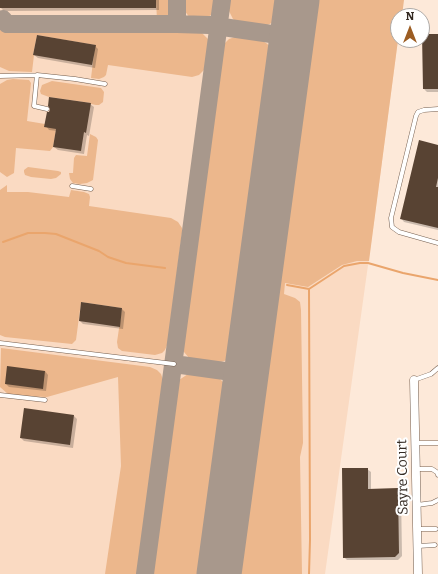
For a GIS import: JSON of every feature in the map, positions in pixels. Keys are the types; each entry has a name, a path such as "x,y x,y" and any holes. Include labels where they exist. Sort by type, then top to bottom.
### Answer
{"street":[{"name":"Sayre Court","path":"414,380 418,574"}],"lane":[{"path":"0,76 37,76 75,79 105,84"},
{"path":"37,76 34,106 47,109"},
{"path":"438,109 424,110 418,112 416,116 391,218 392,227 399,232 438,242"},
{"path":"72,186 91,189"},
{"path":"0,343 174,364"},
{"path":"414,380 431,374 438,368"},
{"path":"0,395 45,400"},
{"path":"416,443 438,443"},
{"path":"416,469 432,469 438,473 438,475"},
{"path":"417,505 432,503 438,500"},
{"path":"417,530 436,529"},
{"path":"418,546 435,545"}],"shaded area":[{"path":"0,0 403,0 400,8 390,8 390,48 397,48 325,574 0,574"},
{"path":"156,0 171,0 171,15 167,20 157,20"},
{"path":"182,0 216,0 215,10 207,18 195,20 190,18 184,10"},
{"path":"229,0 284,0 281,13 276,21 265,26 257,26 237,23 229,11"},
{"path":"307,0 404,0 403,8 390,8 390,48 397,48 369,261 357,261 342,265 308,287 285,283 284,294 295,298 300,302 301,310 303,443 300,457 302,574 231,574"},
{"path":"0,21 2,21 2,31 201,32 208,39 209,44 207,67 199,75 192,77 108,65 106,75 104,77 99,79 91,78 95,45 37,35 33,55 32,72 9,71 0,67"},
{"path":"235,37 259,39 272,48 276,58 238,342 234,354 230,359 214,363 190,359 184,352 183,348 197,222 219,56 225,43 229,39"},
{"path":"7,80 29,80 31,83 27,121 45,124 56,129 53,147 50,151 16,148 14,173 7,177 0,172 0,84"},
{"path":"52,81 101,88 104,92 103,102 96,105 49,97 41,94 40,91 42,85"},
{"path":"90,134 98,140 93,180 87,183 73,183 70,179 69,173 73,173 74,158 76,155 87,156"},
{"path":"28,167 58,171 61,172 61,174 56,178 51,179 31,177 25,175 24,172 24,170"},
{"path":"7,185 7,192 28,192 69,197 71,190 84,192 89,194 89,206 171,218 178,222 182,228 182,233 168,343 162,353 155,355 122,351 118,348 117,342 122,308 81,302 76,340 72,344 5,337 0,335 0,190"},
{"path":"1,348 150,367 157,370 161,374 163,380 137,574 105,574 121,466 118,377 47,397 8,394 0,387"},
{"path":"188,374 220,379 227,386 230,394 207,574 153,574 178,384 179,380"}],"building":[{"path":"0,0 156,0 156,8 0,8"},
{"path":"430,34 438,34 438,89 423,89 422,48 430,48"},
{"path":"37,35 96,45 92,65 33,55"},
{"path":"49,97 91,103 86,133 84,132 81,151 53,147 56,129 44,127 47,112 49,112 50,109 48,106"},
{"path":"419,140 438,145 438,178 436,187 438,187 438,228 400,219"},
{"path":"81,302 122,308 120,327 79,321"},
{"path":"7,366 45,371 43,389 5,384"},
{"path":"24,408 74,415 70,445 20,438"},
{"path":"342,468 368,468 368,489 398,488 399,553 395,557 343,558"}],"waterway":[{"path":"3,242 28,233 56,234 99,251 108,257 126,263 165,268"},
{"path":"287,285 309,289 344,266 360,263 368,263 403,273 438,280"},
{"path":"309,289 309,574"}],"taxiway":[{"path":"177,0 177,24 209,25 292,37"},
{"path":"145,574 222,0"},
{"path":"3,19 7,24 177,24"},
{"path":"174,364 246,374"}],"runway":[{"path":"219,574 297,0"}]}
